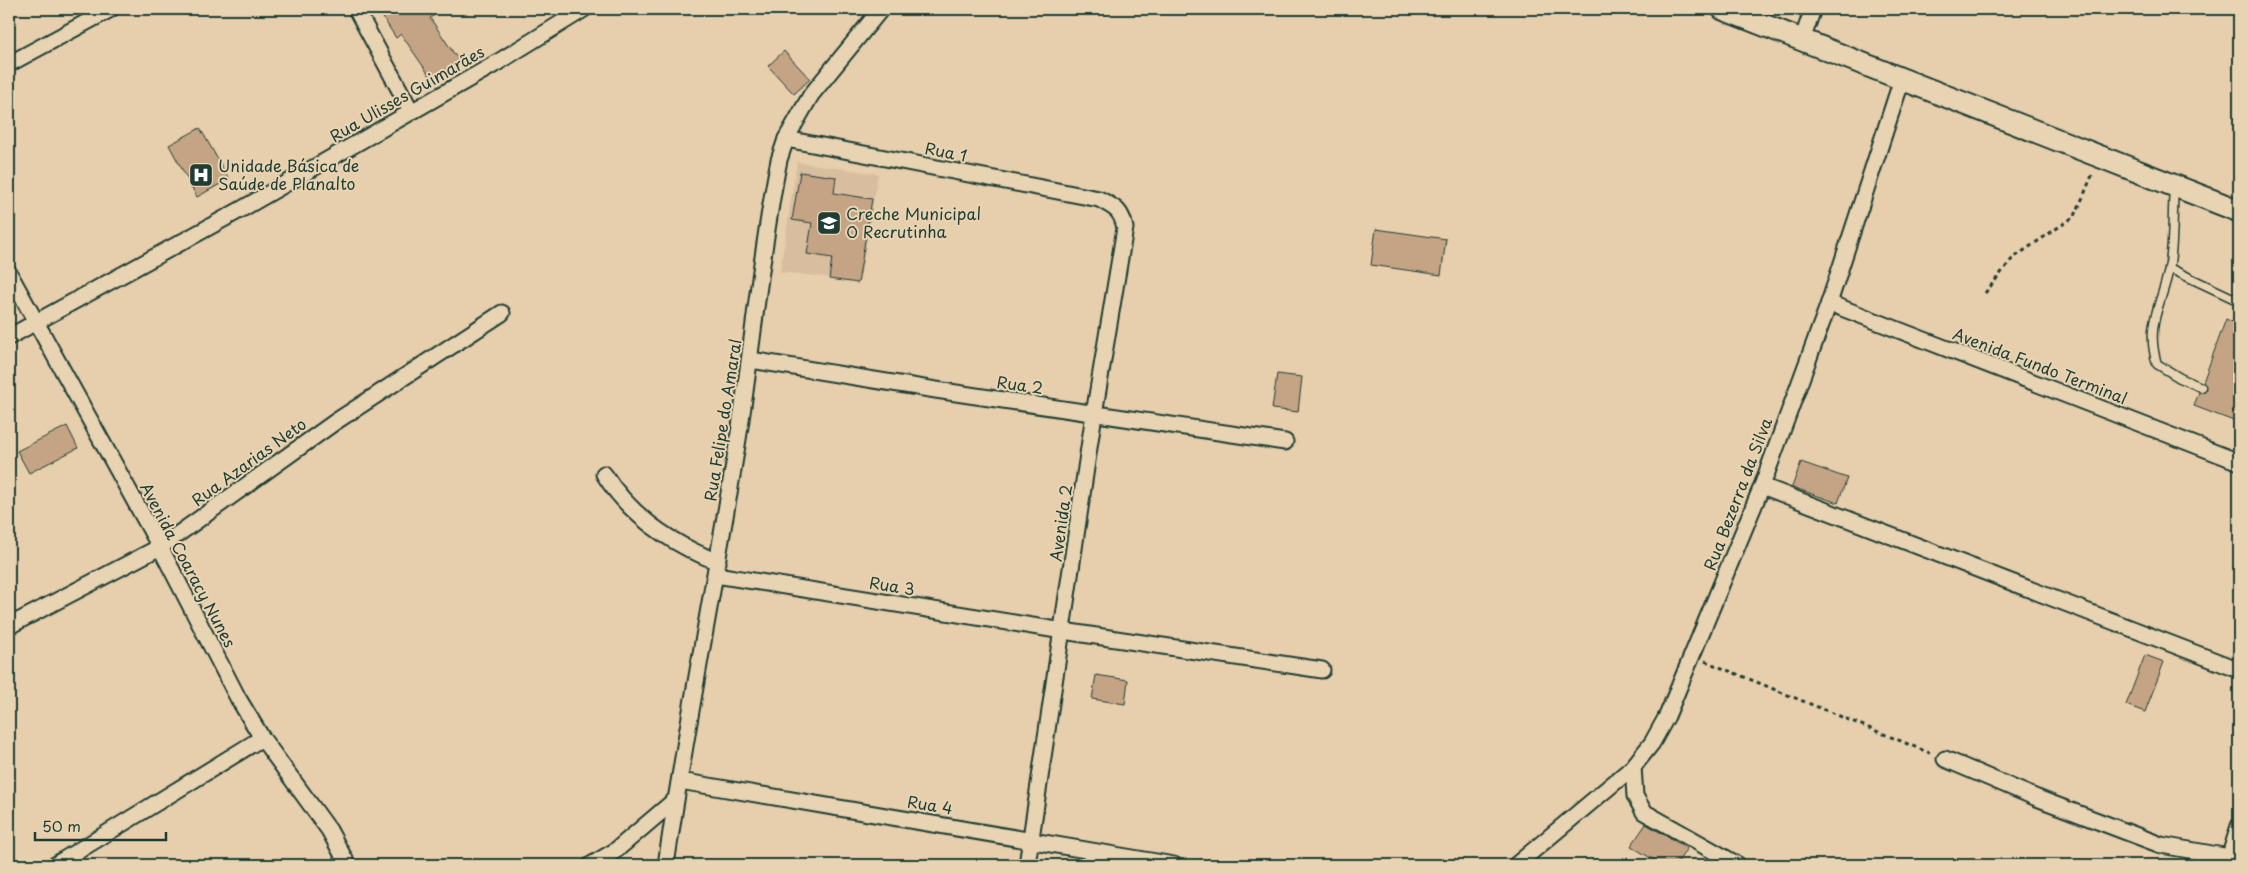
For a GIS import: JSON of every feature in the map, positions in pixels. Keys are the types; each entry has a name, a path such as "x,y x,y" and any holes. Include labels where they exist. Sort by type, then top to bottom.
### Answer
{"street":[{"path":"9,64 111,9"},
{"path":"356,9 411,110"},
{"name":"Rua Ulisses Guimarães","path":"9,337 240,210 494,64 584,9"},
{"name":"Rua Felipe do Amaral","path":"666,865 675,800 680,781 717,569 751,360 774,182 786,139 811,95 881,9"},
{"path":"1723,9 2239,211"},
{"path":"1802,40 1813,9"},
{"name":"Rua Bezerra da Silva","path":"1516,865 1633,767 1652,743 1667,716 1762,486 1829,303 1902,80"},
{"name":"Rua 1","path":"786,139 1099,199"},
{"name":"Avenida 2","path":"1027,865 1094,414 1125,228 1123,217 1117,209 1099,199"},
{"name":"Avenida Coaracy Nunes","path":"9,273 160,548 238,698 262,738 329,830 348,865"},
{"name":"Avenida Fundo Terminal","path":"1829,303 2239,462"},
{"name":"Rua Azarias Neto","path":"9,626 160,548 335,422 502,313"},
{"name":"Rua 2","path":"751,360 1285,442"},
{"name":"Rua 3","path":"604,474 613,488 638,515 664,536 694,552 717,569 1063,631 1322,670"},
{"path":"1762,486 2239,670"},
{"path":"55,865 262,738"},
{"path":"1945,759 2037,798 2161,845 2228,861 2239,826"},
{"path":"1633,767 1635,796 1644,812 1738,865"},
{"name":"Rua 4","path":"680,781 1174,865"},
{"path":"591,865 615,851 675,800"}],"lane":[{"path":"2174,186 2169,268 2151,328 2152,346 2157,364 2180,378 2201,387"},
{"path":"2169,268 2239,300"}],"path":[{"path":"1985,293 2013,258 2075,216 2100,156"},
{"path":"1692,656 1945,759"}],"shaded area":[{"name":"Creche Municipal O Recrutinha","path":"797,162 878,174 860,281 780,272"}],"building":[{"path":"394,9 444,9 430,18 459,61 432,79 401,34 396,38 382,16"},
{"path":"784,51 810,79 794,94 768,66"},
{"path":"200,128 229,179 197,197 169,145"},
{"name":"Creche Municipal O Recrutinha","path":"800,172 836,177 834,193 872,199 858,283 829,279 832,258 807,254 812,223 792,220"},
{"path":"1376,229 1446,239 1441,275 1371,265"},
{"path":"2226,319 2239,325 2239,423 2194,406 2199,392 2204,392 2206,389 2203,382"},
{"path":"1277,374 1302,377 1298,412 1272,409"},
{"path":"67,426 78,448 29,473 17,451"},
{"path":"1801,462 1847,478 1838,503 1792,487"},
{"path":"2145,655 2164,662 2145,712 2126,705"},
{"path":"1096,675 1128,680 1125,704 1092,699"},
{"path":"1646,824 1687,848 1676,865 1662,865 1631,846"}],"place":[{"name":"Unidade Básica de Saúde de Planalto","path":"201,175"},
{"name":"Creche Municipal O Recrutinha","path":"829,223"}]}
